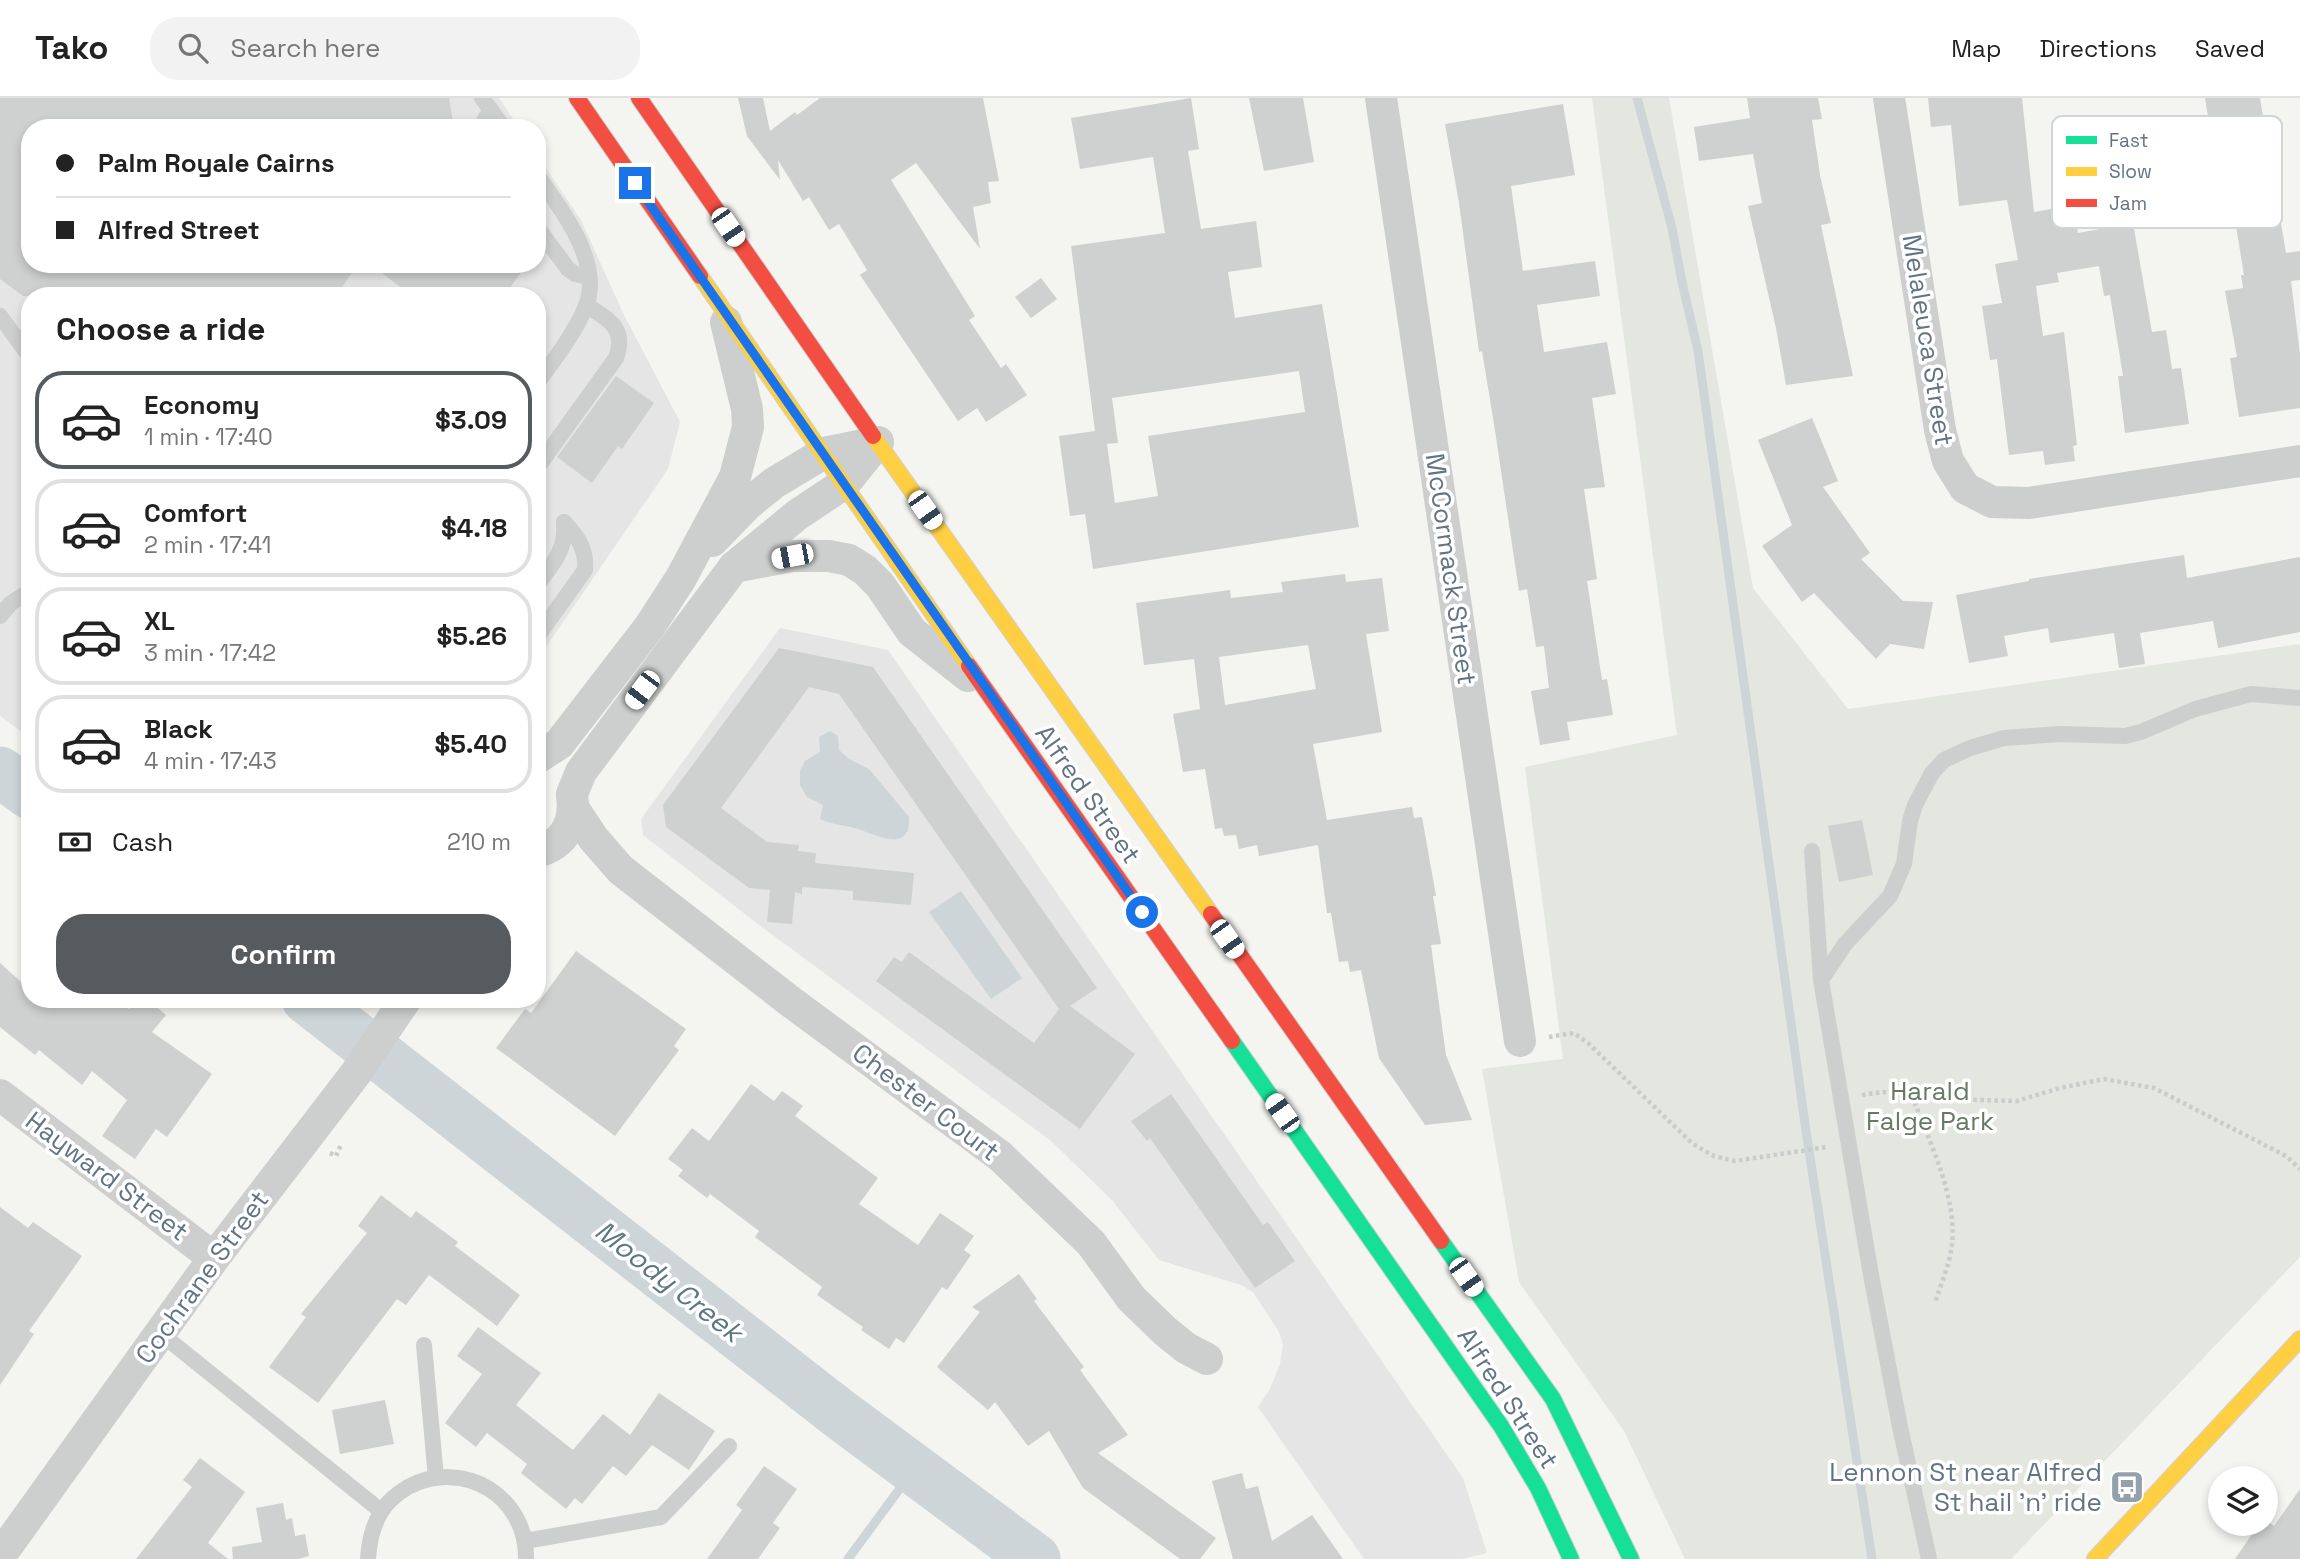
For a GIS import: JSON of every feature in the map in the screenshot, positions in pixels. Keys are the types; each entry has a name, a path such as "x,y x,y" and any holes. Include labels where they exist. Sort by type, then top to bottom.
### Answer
{"main road":[{"name":"Alfred Street","path":"577,98 985,689 1501,1426 1538,1488 1571,1559"},
{"name":"Alfred Street","path":"639,98 878,442 1553,1399 1631,1557"},
{"path":"2095,1559 2297,1345"}],"street":[{"name":"McCormack Street","path":"1381,98 1520,1041"},
{"name":"Melaleuca Street","path":"1889,98 1941,430 1948,461 1965,488 1992,502 2029,503 2300,461"},
{"path":"546,752 559,744 650,626 681,578 735,477 748,427 747,409 723,309"},
{"path":"681,578 721,530 774,483 824,453 878,442"},
{"path":"546,849 564,836 571,823 581,772 734,567 797,514 845,483 878,442"},
{"path":"734,567 792,556 829,556 849,560 865,570 880,585 912,632 985,689"},
{"path":"546,768 564,781 593,838 621,870"},
{"path":"546,852 561,851 621,870"},
{"name":"Chester Court","path":"621,870 791,1002 1000,1156 1091,1243 1131,1298 1186,1348 1207,1359"},
{"name":"Cochrane Street","path":"0,1556 214,1258 356,1073 400,1008"},
{"name":"Hayward Street","path":"0,1095 214,1258"}],"lane":[{"path":"487,104 498,119"},
{"path":"546,190 580,245 589,277 586,305 575,327 546,370"},
{"path":"546,239 568,269 575,274 589,277"},
{"path":"546,455 616,358 621,346 619,333 612,323 586,305"},
{"path":"0,316 21,345"},
{"path":"546,572 562,550 564,522 576,534 582,546 586,557 585,570 546,624"},
{"path":"0,616 11,603 21,597"},
{"path":"1821,980 1845,944 1890,896 1904,864 1915,805 1932,773 1944,760 1970,748 2004,738 2060,734 2125,736 2221,700 2251,694 2281,694 2300,698"},
{"path":"1812,851 1821,980 1875,1300 1929,1559"},
{"path":"160,1333 382,1511"},
{"path":"424,1345 436,1478"},
{"path":"525,1541 661,1517 729,1446"},
{"path":"368,1559 370,1535 382,1511 399,1492 421,1480 446,1476 471,1480 494,1491 512,1509 523,1532 527,1559"}],"path":[{"path":"1520,1041 1574,1033 1588,1043 1693,1144 1714,1156 1735,1161 1835,1146"},
{"path":"1842,1096 1883,1092 1944,1099 2017,1101 2104,1079 2154,1088 2286,1156 2300,1169"},
{"path":"1912,1096 1939,1167 1952,1216 1951,1251 1935,1303"}],"shaded area":[{"path":"0,98 499,98 513,119 21,119 21,273 546,273 546,168 581,220 623,313 680,422 668,469 546,647 546,287 21,287 21,731 0,716"},
{"path":"780,628 888,650 1463,1478 1487,1553 1462,1559 1364,1559 1258,1407 1270,1389 1280,1364 1283,1345 1279,1332 1253,1292 1241,1285 1159,1260 1112,1200 1051,1141 758,924 643,835 641,819"},
{"path":"830,731 838,736 839,750 849,759 869,769 909,817 904,835 898,839 883,838 820,819 823,805 807,797 800,785 800,771 805,761 820,752 819,737"},
{"path":"961,891 1022,978 991,999 929,912"}],"green space":[{"name":"Harald Falge Park","path":"1592,98 1669,98 1753,588 1848,709 2300,644 2300,1257 2011,1559 1685,1559 1624,1431 1519,1282 1482,1069 1563,1059 1525,767 1677,735"}],"building":[{"path":"0,98 449,98 452,119 21,119 21,273 352,273 342,287 21,287 21,295 0,279"},
{"path":"738,98 763,98 770,131 820,98 983,98 999,181 988,182 991,203 973,207 980,249 916,163 891,180 975,316 969,320 1001,368 1006,364 1027,395 986,422 977,408 958,421 860,275 867,270 839,224 829,230 809,197 803,201 778,160 780,180 747,136"},
{"path":"1191,98 1199,149 1188,151 1201,229 1256,221 1262,267 1228,272 1235,318 1322,304 1359,527 1093,569 1085,514 1070,516 1059,436 1095,431 1071,246 1165,233 1153,157 1080,169 1071,118","holes":["1299,371 1305,412 1148,436 1158,496 1115,503 1107,444 1118,443 1112,398"]},
{"path":"1249,98 1303,98 1314,162 1264,171"},
{"path":"1747,98 1818,98 1822,119 1812,120 1820,175 1831,223 1821,225 1853,376 1786,385 1748,206 1762,203 1753,154 1699,161 1694,127 1750,118"},
{"path":"1928,98 2022,98 2034,212 2052,209 2052,228 2077,228 2078,233 2106,228 2134,228 2152,332 2166,330 2172,369 2181,368 2189,424 2125,433 2118,376 2123,376 2110,295 2104,296 2099,266 2057,273 2059,282 2036,286 2043,336 2064,332 2077,445 2073,446 2075,461 2045,465 2043,451 2009,455 1997,359 1990,360 1982,306 2002,303 1995,264 2018,260 2007,200 1959,206 1951,125 1931,127"},
{"path":"2205,98 2260,98 2263,116 2208,116"},
{"path":"1563,104 1575,175 1511,186 1523,271 1595,261 1600,296 1537,305 1544,352 1607,342 1616,394 1592,398 1605,487 1584,489 1597,579 1587,581 1602,680 1607,679 1613,715 1567,722 1570,740 1540,745 1531,691 1549,688 1544,646 1536,647 1527,589 1519,591 1482,351 1479,352 1459,203 1445,124"},
{"path":"2236,228 2282,228 2286,253 2300,251 2300,280 2291,281 2300,354 2300,408 2239,417 2230,358 2237,357 2225,291 2243,288 2241,275 2244,275"},
{"path":"382,273 521,273 510,287 400,287"},
{"path":"1041,278 1057,299 1031,318 1015,297"},
{"path":"616,376 654,403 622,449 618,446 592,483 557,457"},
{"path":"1812,418 1838,481 1823,487 1870,553 1861,559 1903,601 1933,602 1924,649 1890,644 1876,659 1814,593 1802,602 1762,546 1792,525 1758,440"},
{"path":"2184,555 2187,578 2300,557 2300,632 2218,648 2213,621 2140,633 2145,664 2119,668 2114,633 2050,643 2048,628 2004,636 2008,656 1969,663 1956,595 2029,579"},
{"path":"1345,574 1346,582 1382,578 1389,631 1366,634 1382,732 1313,744 1327,820 1412,807 1414,818 1422,817 1436,896 1433,896 1441,944 1431,945 1446,1055 1472,1120 1425,1125 1379,1058 1361,970 1350,972 1348,961 1339,962 1331,913 1327,913 1318,845 1259,856 1257,845 1239,849 1236,835 1224,836 1222,828 1215,829 1205,769 1183,772 1173,714 1200,709 1194,659 1144,665 1136,603 1230,590 1231,598 1283,592 1281,582","holes":["1308,645 1316,689 1225,705 1219,657"]},
{"path":"779,648 873,667 1097,988 1070,1006 1135,1054 1080,1129 876,981 894,957 902,962 909,952 1034,1043 1059,1009 839,694 809,687 721,808 767,842 799,845 798,851 816,853 815,863 914,873 911,905 853,900 853,891 802,887 802,894 795,892 792,924 767,922 770,890 749,888 666,827 663,805"},
{"path":"1862,820 1873,875 1839,882 1828,826"},
{"path":"576,951 686,1029 674,1046 679,1050 615,1136 496,1048 525,1009 531,1013 535,1008 546,1008 546,992"},
{"path":"0,963 21,982 21,1008 158,1008 166,1015 152,1032 212,1074 167,1137 156,1129 135,1159 102,1136 127,1100 92,1071 82,1085 39,1050 35,1055 0,1027"},
{"path":"751,1084 774,1101 782,1091 803,1106 795,1116 878,1178 859,1204 918,1245 940,1213 974,1236 964,1250 971,1255 947,1290 942,1287 904,1343 896,1338 889,1349 861,1330 863,1327 817,1295 822,1287 755,1237 759,1231 710,1194 707,1198 678,1176 683,1170 668,1159 692,1128 709,1141"},
{"path":"1171,1094 1263,1225 1268,1222 1295,1261 1255,1288 1150,1138 1147,1141 1131,1121"},
{"path":"381,1195 411,1218 416,1211 458,1242 455,1246 520,1295 497,1326 429,1275 406,1305 397,1299 318,1403 269,1367 306,1317 301,1314 367,1233 358,1226"},
{"path":"0,1207 28,1228 33,1222 82,1256 29,1331 34,1334 0,1385"},
{"path":"1019,1274 1037,1299 1034,1301 1084,1367 1080,1370 1128,1435 1098,1453 1216,1538 1200,1559 1180,1559 1083,1488 1049,1431 1028,1446 995,1402 988,1410 937,1367 980,1312 972,1307"},
{"path":"478,1327 541,1373 516,1405 573,1450 603,1414 630,1435 659,1393 715,1431 689,1470 652,1445 626,1476 613,1466 582,1504 575,1498 566,1509 521,1473 527,1464 487,1433 476,1447 445,1423 482,1374 457,1356"},
{"path":"385,1400 394,1444 340,1454 332,1410"},
{"path":"200,1458 245,1492 208,1543 228,1559 136,1559 192,1487 183,1480"},
{"path":"764,1466 797,1489 773,1523 780,1528 758,1559 707,1559 742,1510 736,1505"},
{"path":"1242,1473 1246,1489 1258,1486 1272,1541 1312,1515 1343,1559 1233,1559 1212,1481"},
{"path":"2300,1489 2300,1559 2235,1559 2251,1536 2278,1536 2278,1520"},
{"path":"283,1503 286,1520 292,1518 295,1536 305,1534 309,1556 298,1559 233,1559 232,1547 262,1542 256,1508"}],"waterway":[{"path":"1637,98 1672,228 1698,351 1806,1131 1872,1559"},
{"name":"Moody Creek","path":"0,772 21,787"},
{"name":"Moody Creek","path":"319,1008 841,1415 1035,1559"},
{"path":"848,1559 915,1468"}],"traffic: fast":[{"path":"1232,1041 1501,1426 1538,1488 1571,1559"},
{"path":"1441,1241 1553,1399 1631,1559"}],"traffic: slow":[{"path":"700,276 969,666"},
{"path":"873,436 1211,914"},
{"path":"2095,1559 2300,1339"}],"traffic: jam":[{"path":"577,98 700,276"},
{"path":"639,98 873,436"},
{"path":"969,666 1232,1041"},
{"path":"1211,914 1441,1241"}],"place":[{"name":"Lennon St near Alfred St hail 'n' ride","path":"2127,1487"}],"route":[{"path":"635,183 1142,912"}]}
